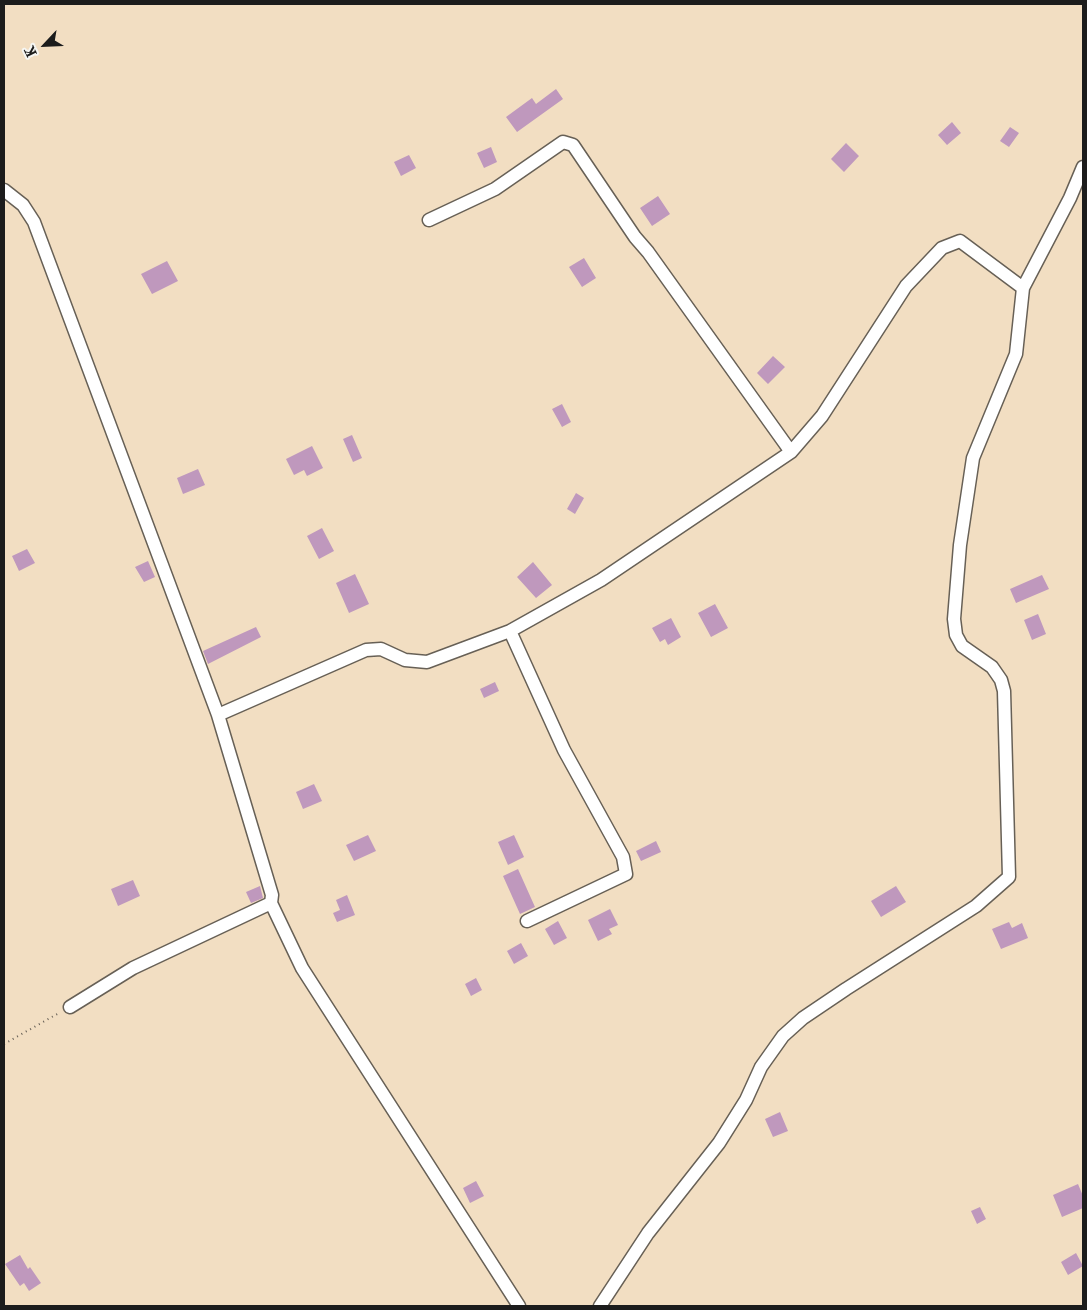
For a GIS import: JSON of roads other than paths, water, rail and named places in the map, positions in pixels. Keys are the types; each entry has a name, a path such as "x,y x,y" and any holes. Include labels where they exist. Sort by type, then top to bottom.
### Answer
{"street":[{"path":"429,220 495,189 563,142 573,145 635,237 648,252 791,452"},
{"path":"600,1306 648,1233 719,1143 746,1100 761,1067 783,1036 803,1018 846,989 976,906 1009,876 1004,691 1001,680 992,666 962,646 956,635 954,619 960,545 973,458 1016,354 1023,288 1070,198 1083,167"},
{"path":"4,190 22,205 34,222 218,715 272,895 271,904 302,968 519,1306"},
{"path":"218,715 366,650 382,649 406,660 427,662 510,631 601,580 791,452 822,416 906,286 942,248 960,241 1023,288"},
{"path":"510,631 564,750 623,856 626,874 527,921"},
{"path":"70,1007 133,968 271,904"}]}
